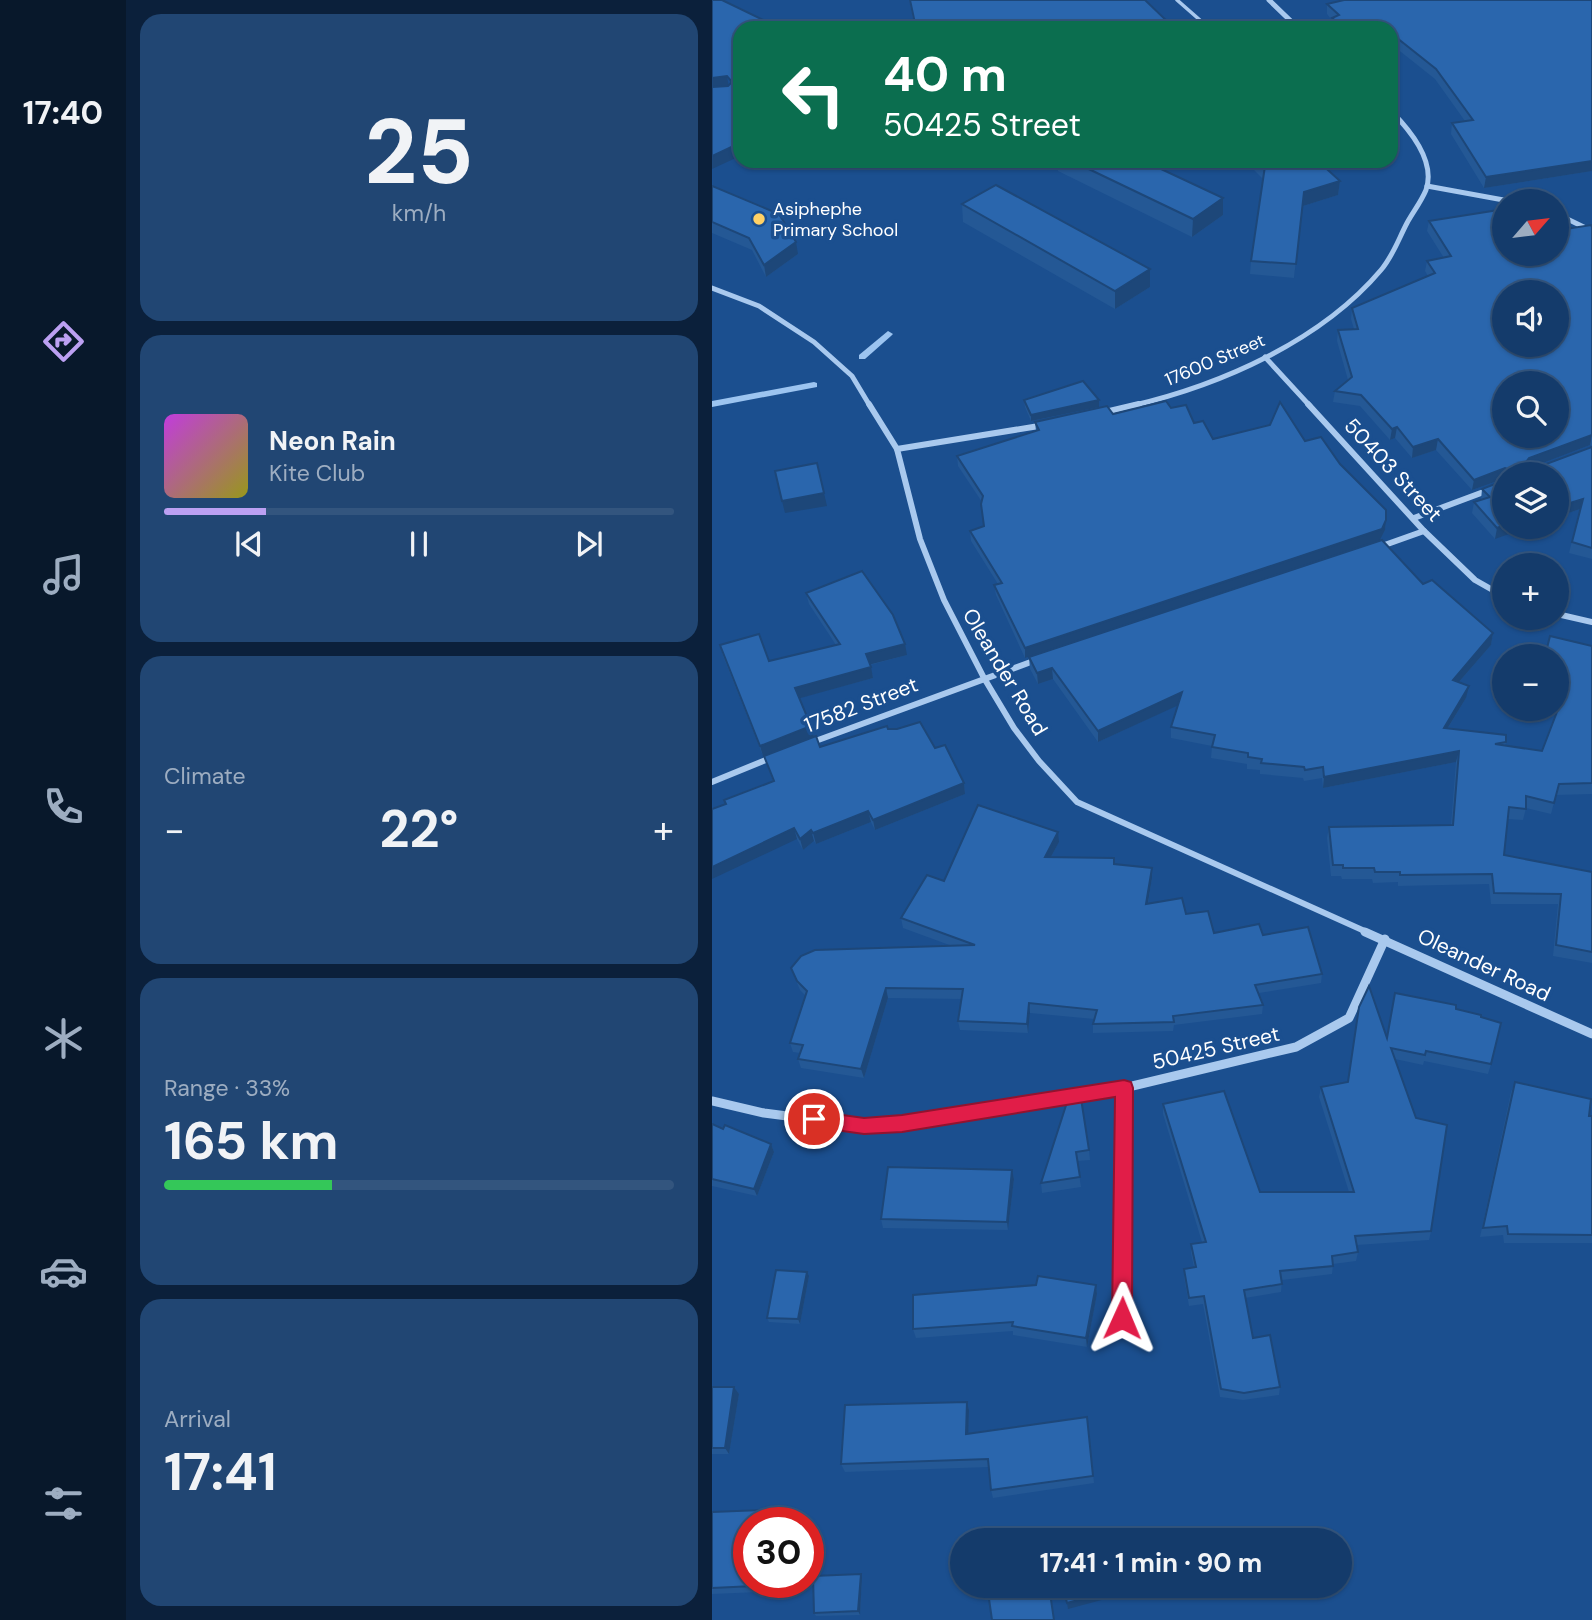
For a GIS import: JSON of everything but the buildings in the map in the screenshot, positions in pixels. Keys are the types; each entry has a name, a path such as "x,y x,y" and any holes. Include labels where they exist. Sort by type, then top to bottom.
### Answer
{"street":[{"path":"1269,0 1291,21"},
{"path":"1398,120 1418,144 1425,161 1427,186 1492,198"},
{"name":"17600 Street","path":"1091,415 1128,408 1194,386 1265,357 1350,303 1383,268 1427,186"},
{"path":"1570,220 1592,230"},
{"name":"Oleander Road","path":"712,288 759,306 814,342 852,376 898,449 920,539 944,600 984,678 1014,728 1039,761 1077,802 1592,1034"},
{"name":"50403 Street","path":"1265,357 1424,531 1475,580 1492,590"},
{"path":"898,449 1053,423"},
{"path":"1414,519 1492,489"},
{"path":"1376,548 1424,531"},
{"path":"1569,617 1592,622"},
{"name":"17582 Street","path":"802,746 1046,657"},
{"path":"712,782 778,755"},
{"name":"50425 Street","path":"712,1101 764,1113 864,1126 902,1123 1124,1088 1295,1047 1349,1018 1385,939"},
{"path":"1122,1318 1124,1088"}],"lane":[{"path":"1178,0 1201,21"}],"waterway":[{"path":"862,357 888,334"},
{"path":"712,404 814,385"}],"place":[{"name":"Asiphephe Primary School","path":"759,219"}],"route":[{"path":"814,1119 864,1126 902,1123 1124,1088 1122,1318"}]}
